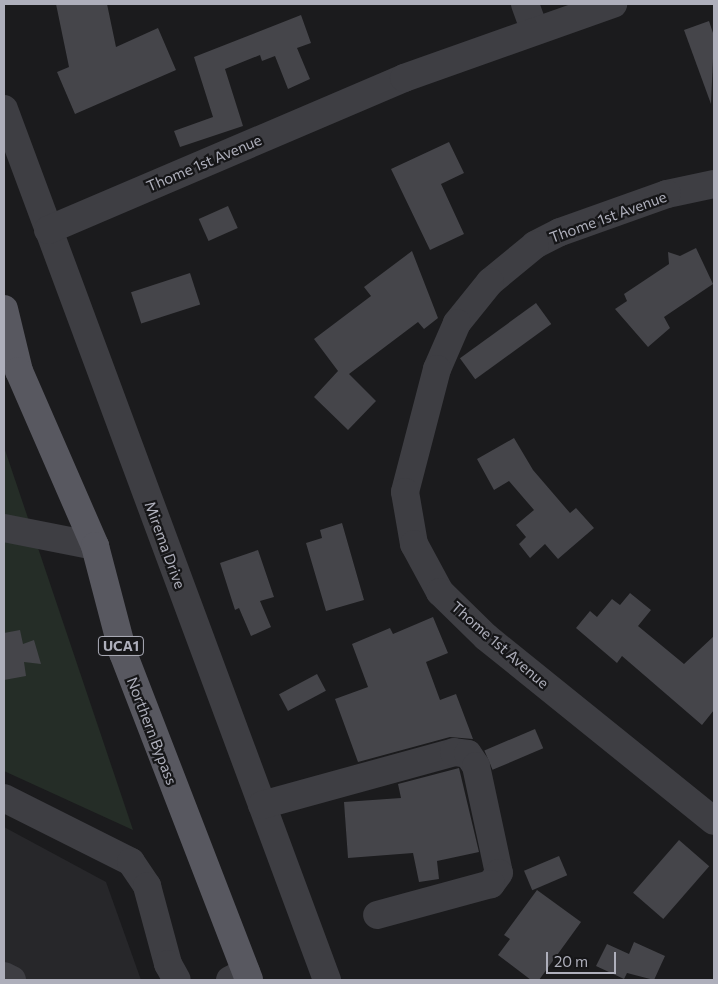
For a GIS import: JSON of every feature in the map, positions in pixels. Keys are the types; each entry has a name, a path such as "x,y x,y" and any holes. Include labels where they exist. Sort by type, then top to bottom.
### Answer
{"main road":[{"name":"Northern Bypass","path":"4,309 18,371 95,546 123,654 242,978"}],"street":[{"path":"525,4 534,29"},
{"name":"Thome 1st Avenue","path":"48,230 404,78 534,29 613,4"},
{"name":"Mirema Drive","path":"4,109 327,980"},
{"name":"Thome 1st Avenue","path":"714,184 667,194 560,232 535,245 490,282 457,323 437,369 405,492 414,544 440,592 486,637 714,821"},
{"path":"4,528 95,546"},
{"path":"262,806 454,752 468,754 476,766 498,873 491,884 377,915"},
{"path":"4,798 131,862 147,886 168,964 177,980"},
{"path":"4,976 12,980"}],"shaded area":[{"path":"4,447 133,830 4,771"},
{"path":"4,827 106,882 141,980 4,980"}],"building":[{"path":"56,4 107,4 116,47 158,28 176,70 75,114 57,72 69,67"},
{"path":"301,15 311,43 297,48 310,79 288,89 275,56 262,61 260,55 225,69 243,126 180,147 174,131 213,117 194,57"},
{"path":"709,21 714,36 711,104 684,30"},
{"path":"449,142 464,173 441,184 464,234 430,250 391,169"},
{"path":"228,206 238,228 209,241 199,219"},
{"path":"696,248 713,284 664,317 670,328 648,347 615,309 627,301 624,294 669,264 668,252 680,256"},
{"path":"412,251 438,318 424,329 418,322 349,374 376,401 348,430 314,397 338,371 314,339 371,296 364,287"},
{"path":"190,273 200,304 141,324 131,292"},
{"path":"536,303 551,324 475,379 460,358"},
{"path":"514,438 533,470 570,513 576,508 594,528 558,559 545,544 530,558 519,544 526,537 516,525 534,510 509,481 494,490 477,459"},
{"path":"342,523 364,600 326,611 306,543 322,538 320,530"},
{"path":"258,550 274,597 260,601 271,627 251,636 239,608 235,610 220,563"},
{"path":"630,593 651,610 638,626 684,664 714,636 714,710 702,725 622,656 617,663 576,628 590,611 597,617 612,599 620,605"},
{"path":"433,617 448,653 426,662 440,700 456,694 473,739 450,737 358,762 335,699 368,687 352,644 390,628 393,634"},
{"path":"20,630 23,644 34,640 41,664 24,662 26,676 4,680 4,633"},
{"path":"317,674 326,691 288,711 279,694"},
{"path":"535,729 543,748 493,770 484,750"},
{"path":"459,768 479,852 437,861 439,879 419,882 413,853 348,858 344,802 401,798 398,784"},
{"path":"679,840 709,866 663,919 633,893"},
{"path":"559,856 567,875 532,890 524,871"},
{"path":"537,890 581,922 539,980 531,980 498,955 510,939 504,935"},
{"path":"634,942 665,956 654,980 627,973 624,979 596,966 607,944 629,954"}]}
